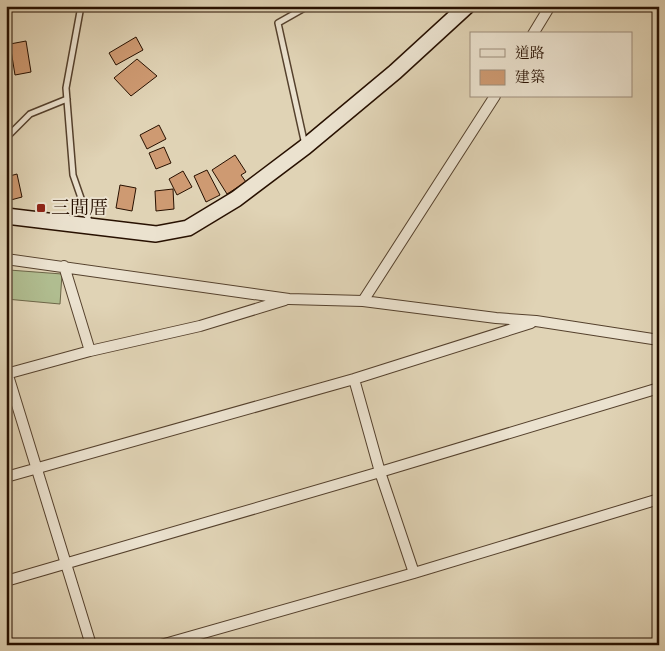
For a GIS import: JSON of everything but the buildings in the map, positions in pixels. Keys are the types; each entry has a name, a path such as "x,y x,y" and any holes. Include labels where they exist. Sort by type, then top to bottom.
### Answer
{"main road":[{"path":"6,216 156,234 188,228 236,199 306,147 395,72 468,6"}],"street":[{"path":"535,32 550,6"},
{"path":"363,302 494,98"},
{"path":"6,259 289,299 363,302 536,321 659,340"},
{"path":"64,266 90,351"},
{"path":"91,645 7,372 200,326 289,299"},
{"path":"6,477 354,380 536,321"},
{"path":"354,380 380,472 414,573"},
{"path":"6,581 659,388"},
{"path":"161,645 414,573 659,499"}],"lane":[{"path":"81,6 66,88 73,175 90,225"},
{"path":"306,147 278,24 308,6"},
{"path":"6,138 30,114 67,99"}],"green space":[{"path":"9,270 62,274 60,304 6,299"}],"place":[{"name":"三間厝","path":"41,208"}]}
